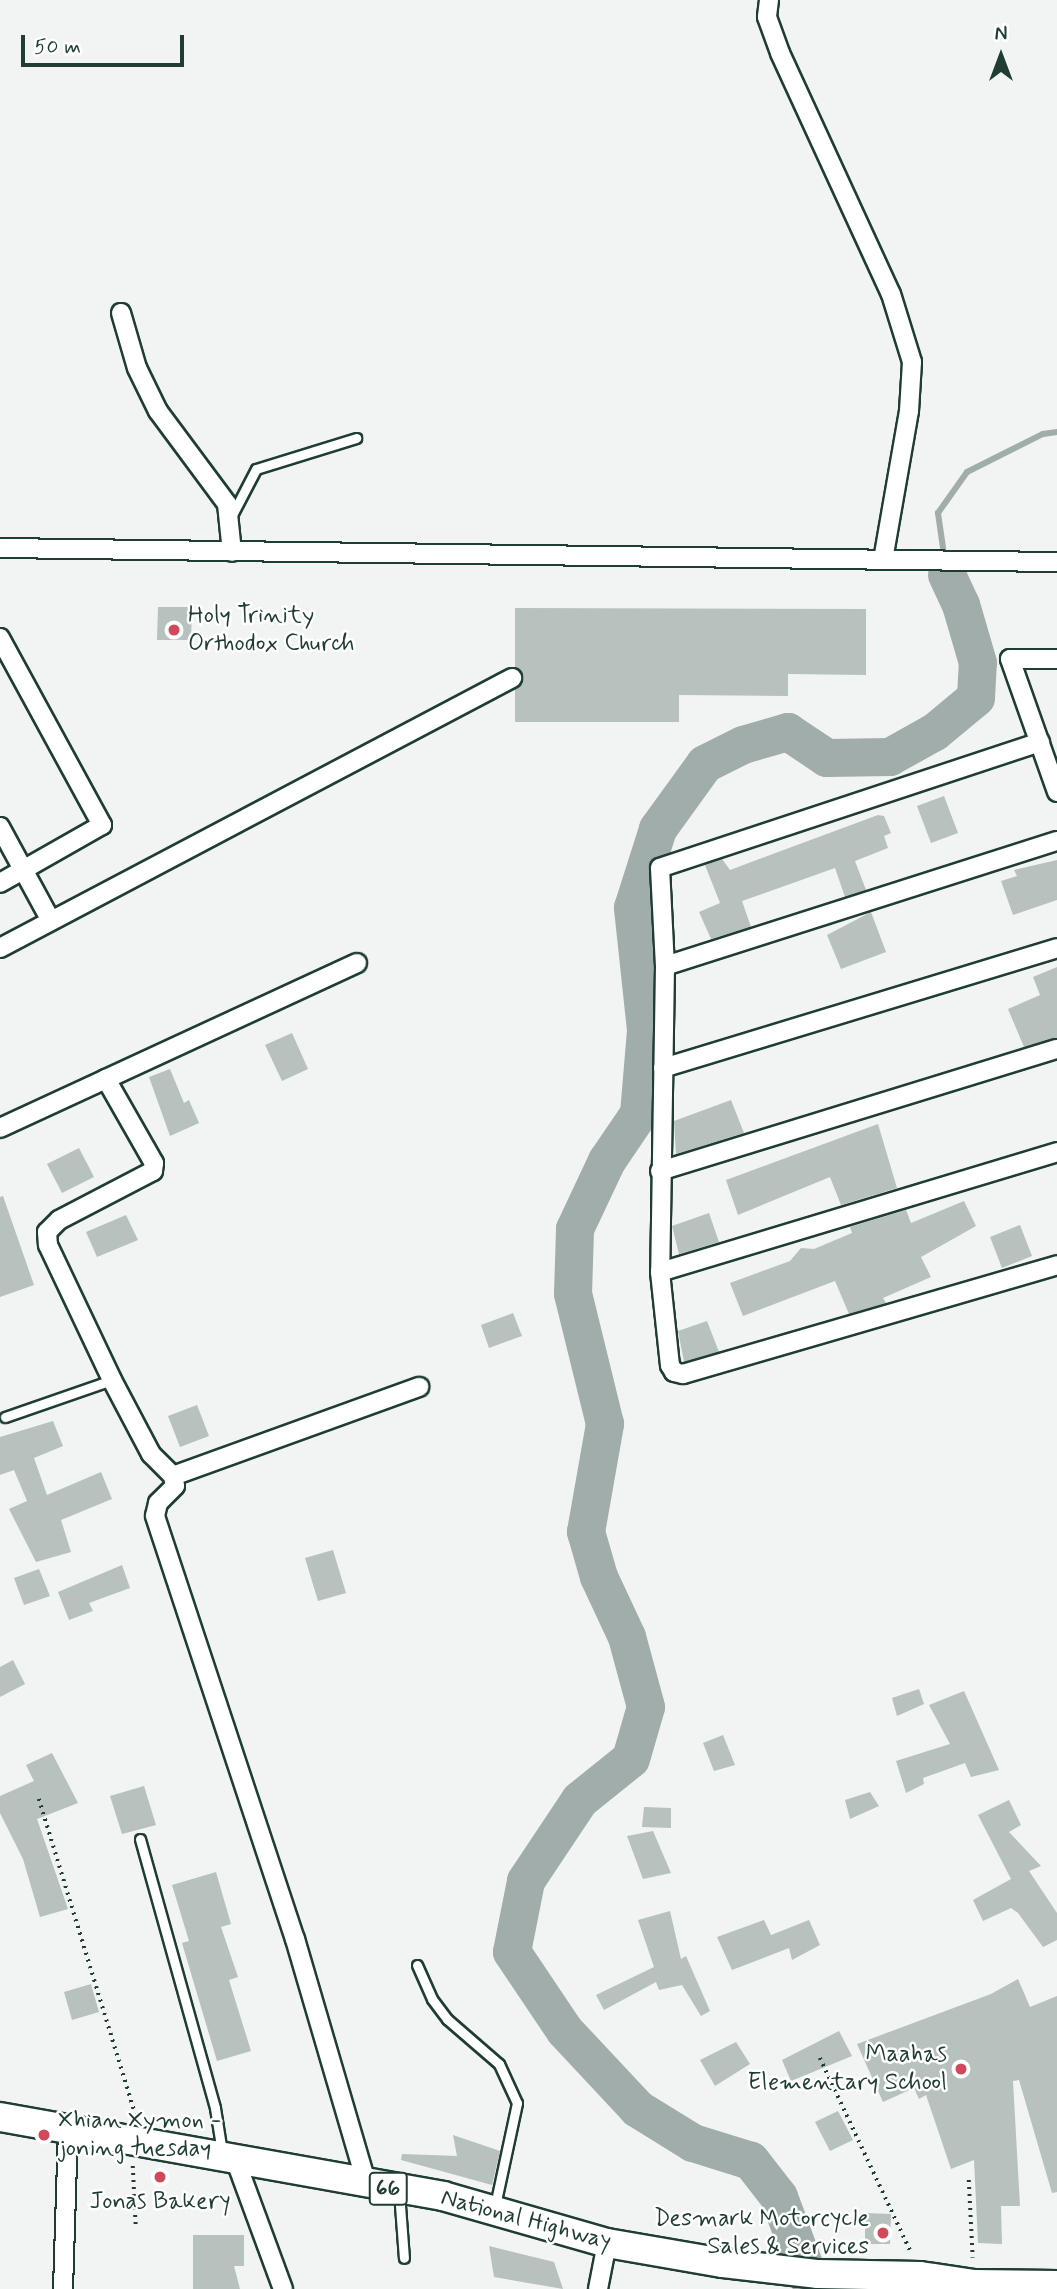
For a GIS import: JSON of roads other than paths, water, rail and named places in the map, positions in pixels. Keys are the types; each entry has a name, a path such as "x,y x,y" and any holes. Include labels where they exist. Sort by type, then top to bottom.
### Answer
{"main road":[{"name":"National Highway","path":"0,2117 228,2155 367,2186 399,2190 493,2211 607,2243 818,2274 920,2276 974,2284 1057,2285"}],"street":[{"path":"769,0 766,17 780,53 891,293 912,362 909,411 887,560"},
{"path":"121,313 137,369 158,411 218,489 230,518 232,552"},
{"path":"0,548 1057,562"},
{"path":"0,638 102,825 0,883"},
{"path":"1057,659 1010,659 1057,792"},
{"path":"0,948 50,919 512,678"},
{"path":"1040,742 660,868 665,966 660,1272 670,1365 674,1372 683,1374 1057,1265"},
{"path":"0,827 50,919"},
{"path":"665,966 1057,841"},
{"path":"663,1068 1057,948"},
{"path":"0,1128 357,963"},
{"path":"660,1171 1057,1049"},
{"path":"106,1079 154,1163 153,1171 59,1220 47,1232 47,1245 151,1454 173,1476 175,1486 158,1503 155,1516 295,1939 367,2186"},
{"path":"660,1272 1057,1152"},
{"path":"173,1476 419,1387"},
{"path":"63,2289 68,2128"},
{"path":"228,2155 283,2289"},
{"path":"598,2289 607,2243"}],"lane":[{"path":"230,518 256,469 356,438"},
{"path":"5,1417 112,1380"},
{"path":"140,1839 228,2155"},
{"path":"417,1965 432,1999 447,2019 499,2064 517,2103 493,2211"},
{"path":"399,2190 404,2258"}],"waterway":[{"path":"947,575 938,513 967,472 1043,434 1057,432"},
{"path":"813,2289 779,2197 751,2161 693,2143 638,2109 565,2031 512,1952 526,1881 580,1800 631,1759 646,1707 627,1637 599,1577 586,1532 605,1424 573,1294 575,1229 607,1161 639,1114 646,1030 633,908 658,829 705,764 743,745 788,732 827,758 890,757 935,732 976,698 978,663 961,605 947,575"}],"place":[{"name":"Holy Trinity Orthodox Church","path":"174,630"},
{"name":"Maahas Elementary School","path":"961,2069"},
{"name":"Xhian Xymon - joning tuesday","path":"44,2135"},
{"name":"Jonas Bakery","path":"160,2177"},
{"name":"Desmark Motorcycle Sales & Services","path":"883,2233"}]}
